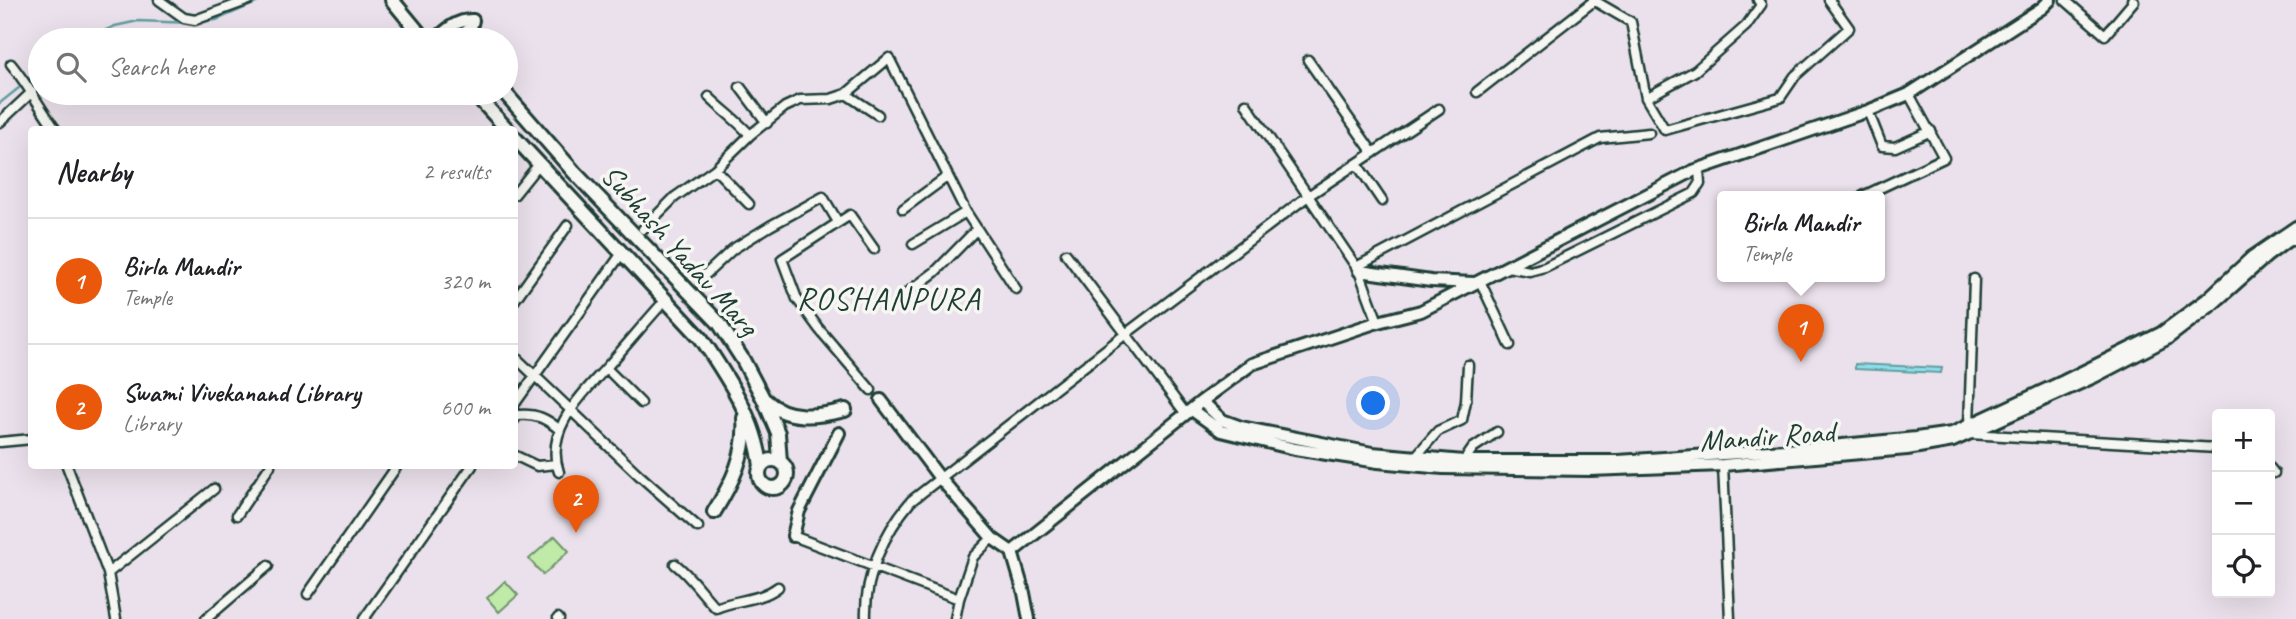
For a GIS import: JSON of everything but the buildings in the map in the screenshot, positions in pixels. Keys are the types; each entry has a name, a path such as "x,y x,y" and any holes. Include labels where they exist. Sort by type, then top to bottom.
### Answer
{"main road":[{"path":"392,0 415,28"},
{"path":"485,105 504,126"},
{"name":"Subhash Yadav Marg","path":"515,105 574,172 719,323 765,400 778,433 780,462"},
{"name":"Subhash Yadav Marg","path":"518,141 701,338 744,410 757,441 761,467"},
{"path":"765,400 774,408 812,417 845,410"},
{"path":"714,512 739,465 745,428 744,410"},
{"path":"770,461 780,462 784,466 786,481 777,488 762,483 761,467 770,461"}],"street":[{"path":"159,0 184,18 195,20 250,0"},
{"path":"1477,92 1594,0 1631,22 1646,98 1665,130 1780,99 1795,76 1849,28 1829,0"},
{"path":"1646,98 1695,71 1745,26 1761,5 1758,0"},
{"path":"2065,0 2105,35 2134,1 2132,0"},
{"path":"1012,552 1252,364 1378,322 1421,311 1699,169 1868,111 1909,94 2043,3"},
{"path":"448,28 465,19 473,20 471,28"},
{"path":"643,229 675,197 715,169 750,135 785,107 800,100 831,99 846,94 889,58 966,212 1016,289"},
{"path":"1308,60 1373,153"},
{"path":"11,64 28,86"},
{"path":"740,87 767,123"},
{"path":"846,94 878,115"},
{"path":"1874,191 1944,158 1909,94"},
{"path":"0,122 28,96"},
{"path":"709,97 735,118 750,135"},
{"path":"1246,104 1357,269 1378,322"},
{"path":"40,105 53,126"},
{"path":"866,619 867,587 872,568 904,510 939,477 1308,196 1439,109"},
{"path":"1868,111 1882,146 1895,147 1931,131"},
{"path":"1357,269 1600,138 1649,133"},
{"path":"518,190 539,164"},
{"path":"1357,164 1382,201"},
{"path":"715,169 750,204"},
{"path":"1507,267 1530,271 1545,267 1694,193 1700,184 1699,169"},
{"path":"903,209 948,176"},
{"path":"704,276 733,249 823,197 838,222"},
{"path":"913,244 966,212"},
{"path":"871,390 819,330 797,299 782,259 850,215 874,248"},
{"path":"518,296 568,225"},
{"name":"Mandir Road","path":"1189,412 1221,431 1295,449 1378,462 1443,468 1590,470 1723,465 1947,443 2161,332 2207,299 2252,257 2296,227"},
{"path":"907,293 935,272 976,230"},
{"name":"Mandir Road","path":"1202,401 1222,420 1241,427 1372,453 1464,461 1618,461 1800,449 1952,433 1969,430 2094,377 2167,339 2213,304 2267,256 2287,241 2296,238"},
{"path":"518,399 622,253"},
{"path":"1066,254 1189,412"},
{"path":"1357,269 1431,281 1478,282"},
{"path":"1974,279 1969,430 2212,448"},
{"path":"1478,282 1510,345"},
{"path":"518,457 537,466 558,468 555,449 560,430 571,409 660,306"},
{"path":"518,360 698,527"},
{"path":"1416,456 1438,431 1462,420 1468,365"},
{"path":"606,368 641,403"},
{"path":"881,400 939,477 992,538 1012,552 1029,619"},
{"path":"518,415 529,414 547,419 560,430"},
{"path":"1464,461 1473,448 1497,432"},
{"path":"839,433 799,511 793,536 959,599"},
{"path":"0,442 28,439"},
{"path":"1723,465 1730,619"},
{"path":"68,469 108,573 116,619"},
{"path":"237,515 268,469"},
{"path":"308,594 395,469"},
{"path":"365,619 470,469"},
{"path":"108,573 214,489"},
{"path":"956,619 959,599 973,557 992,538"},
{"path":"675,564 688,574 716,608 729,602 765,596 778,587"},
{"path":"206,619 268,566"}],"green space":[{"path":"555,536 569,551 543,575 529,559"},
{"path":"505,581 518,595 499,612 487,598"}],"water":[{"path":"1855,364 1942,368 1941,373 1855,369"}],"waterway":[{"path":"199,22 216,20 263,0"},
{"path":"111,28 138,21 192,23"},
{"path":"0,103 28,81"}],"place":[{"name":"Birla Mandir","path":"1801,362"},
{"name":"Swami Vivekanand Library","path":"576,533"}],"district":[{"name":"ROSHANPURA","path":"889,298"}]}
